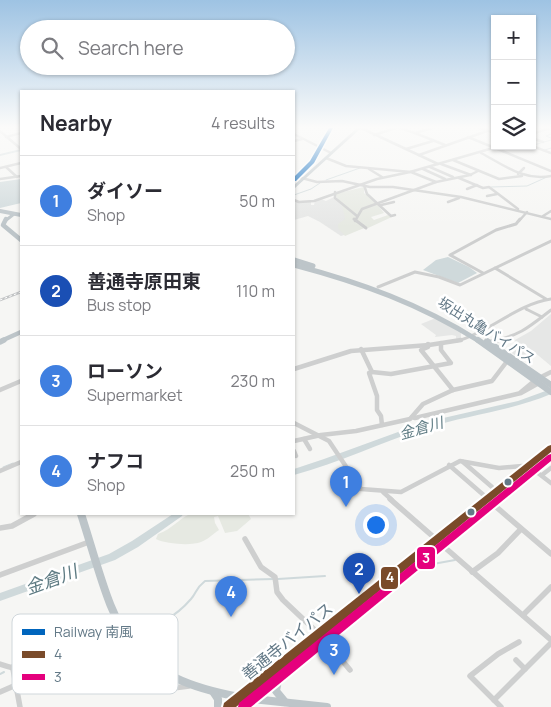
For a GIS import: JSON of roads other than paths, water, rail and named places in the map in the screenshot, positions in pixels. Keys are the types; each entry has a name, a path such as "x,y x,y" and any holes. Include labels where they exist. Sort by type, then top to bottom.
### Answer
{"highway":[{"path":"0,212 20,215"},
{"name":"坂出丸亀バイパス","path":"295,264 350,280 407,301 490,342 540,380 551,392"},
{"name":"坂出丸亀バイパス","path":"295,264 366,283 423,305 475,335 508,360 551,385"},
{"name":"善通寺バイパス","path":"531,469 551,448"},
{"name":"善通寺バイパス","path":"242,702 490,501 531,469 551,457"},
{"name":"善通寺バイパス","path":"228,707 252,699 322,637"}],"main road":[{"path":"295,186 323,161"},
{"path":"13,215 2,225 20,239"},
{"path":"0,342 20,332"},
{"path":"81,515 114,614"},
{"path":"279,677 276,691 285,702"},
{"path":"178,680 189,686 242,702"},
{"path":"214,693 218,699 218,707"},
{"path":"252,699 327,707"}],"street":[{"path":"333,161 340,164 410,172 424,179 436,182"},
{"path":"434,161 471,174"},
{"path":"295,200 312,202 335,192 450,161"},
{"path":"455,161 499,179 522,176 551,176"},
{"path":"495,161 522,176"},
{"path":"528,161 551,170"},
{"path":"0,162 3,167 20,177"},
{"path":"3,167 20,163"},
{"path":"16,164 20,167"},
{"path":"430,167 454,178"},
{"path":"368,168 383,178"},
{"path":"518,174 524,168"},
{"path":"423,169 445,179"},
{"path":"380,204 436,182 459,178 478,171"},
{"path":"0,174 4,178"},
{"path":"295,176 317,182 342,181 444,196 450,195 551,219"},
{"path":"0,180 20,177"},
{"path":"0,180 20,177"},
{"path":"459,178 477,186 489,187 519,210"},
{"path":"364,185 366,194 380,204 391,216 395,215"},
{"path":"470,189 477,186"},
{"path":"444,196 447,190"},
{"path":"335,192 335,198 357,216"},
{"path":"487,196 497,194"},
{"path":"450,201 461,197"},
{"path":"450,201 456,202"},
{"path":"366,228 354,220 362,209 394,202"},
{"path":"543,216 551,211"},
{"path":"483,273 450,255 496,230 516,224 527,212"},
{"path":"378,287 415,272 439,277 460,285 551,241"},
{"path":"495,268 548,299"},
{"path":"295,368 336,355 362,350 441,343 475,335 548,299"},
{"path":"526,309 542,317"},
{"path":"490,342 523,332 551,310"},
{"path":"372,372 391,374 451,363 441,350 441,343"},
{"path":"428,344 428,347 421,350 453,390"},
{"path":"362,350 372,372"},
{"path":"412,417 423,404 453,390 492,381 508,360"},
{"path":"372,372 369,373 377,396 377,410 381,416 382,424"},
{"path":"295,442 321,435 356,431 521,393 551,372"},
{"path":"540,380 551,377"},
{"path":"0,390 20,381"},
{"path":"296,425 321,435 336,449 361,490 383,492 405,490 455,462 499,468 518,466 531,469 551,483"},
{"path":"304,439 310,450"},
{"path":"0,471 20,462"},
{"path":"463,462 492,486"},
{"path":"449,465 551,554"},
{"path":"542,476 551,468"},
{"path":"383,492 549,640"},
{"path":"0,528 12,526 32,515"},
{"path":"472,572 498,553 521,529"},
{"path":"245,538 262,567 270,576 275,578 277,592 283,600 322,637 350,670"},
{"path":"0,575 90,542"},
{"path":"523,615 551,587"},
{"path":"494,700 525,669 549,640 551,630"},
{"path":"501,707 470,676 498,654 519,642"},
{"path":"516,660 525,669"},
{"path":"0,664 12,669"},
{"path":"178,688 189,686"},
{"path":"0,692 12,687"},
{"path":"18,694 20,707"}],"waterway":[{"path":"326,180 360,168"},
{"path":"491,187 527,186 547,177"},
{"path":"295,195 311,189 320,183"},
{"name":"金倉川","path":"295,472 423,426 520,403 551,391"},
{"path":"3,467 13,463"},
{"name":"金倉川","path":"0,597 112,557 178,515"},
{"path":"433,564 455,560"},
{"path":"278,579 325,576"},
{"path":"174,614 191,599 199,586 205,581 274,579"},
{"path":"0,674 4,672"}],"railway":[{"path":"0,300 20,292"}],"rail line":[{"name":"南風","path":"295,179 313,161"}],"place":[{"name":"ダイソー","path":"346,507"},
{"name":"善通寺原田東","path":"359,594"},
{"name":"ナフコ","path":"231,617"},
{"name":"ローソン","path":"334,675"}]}
